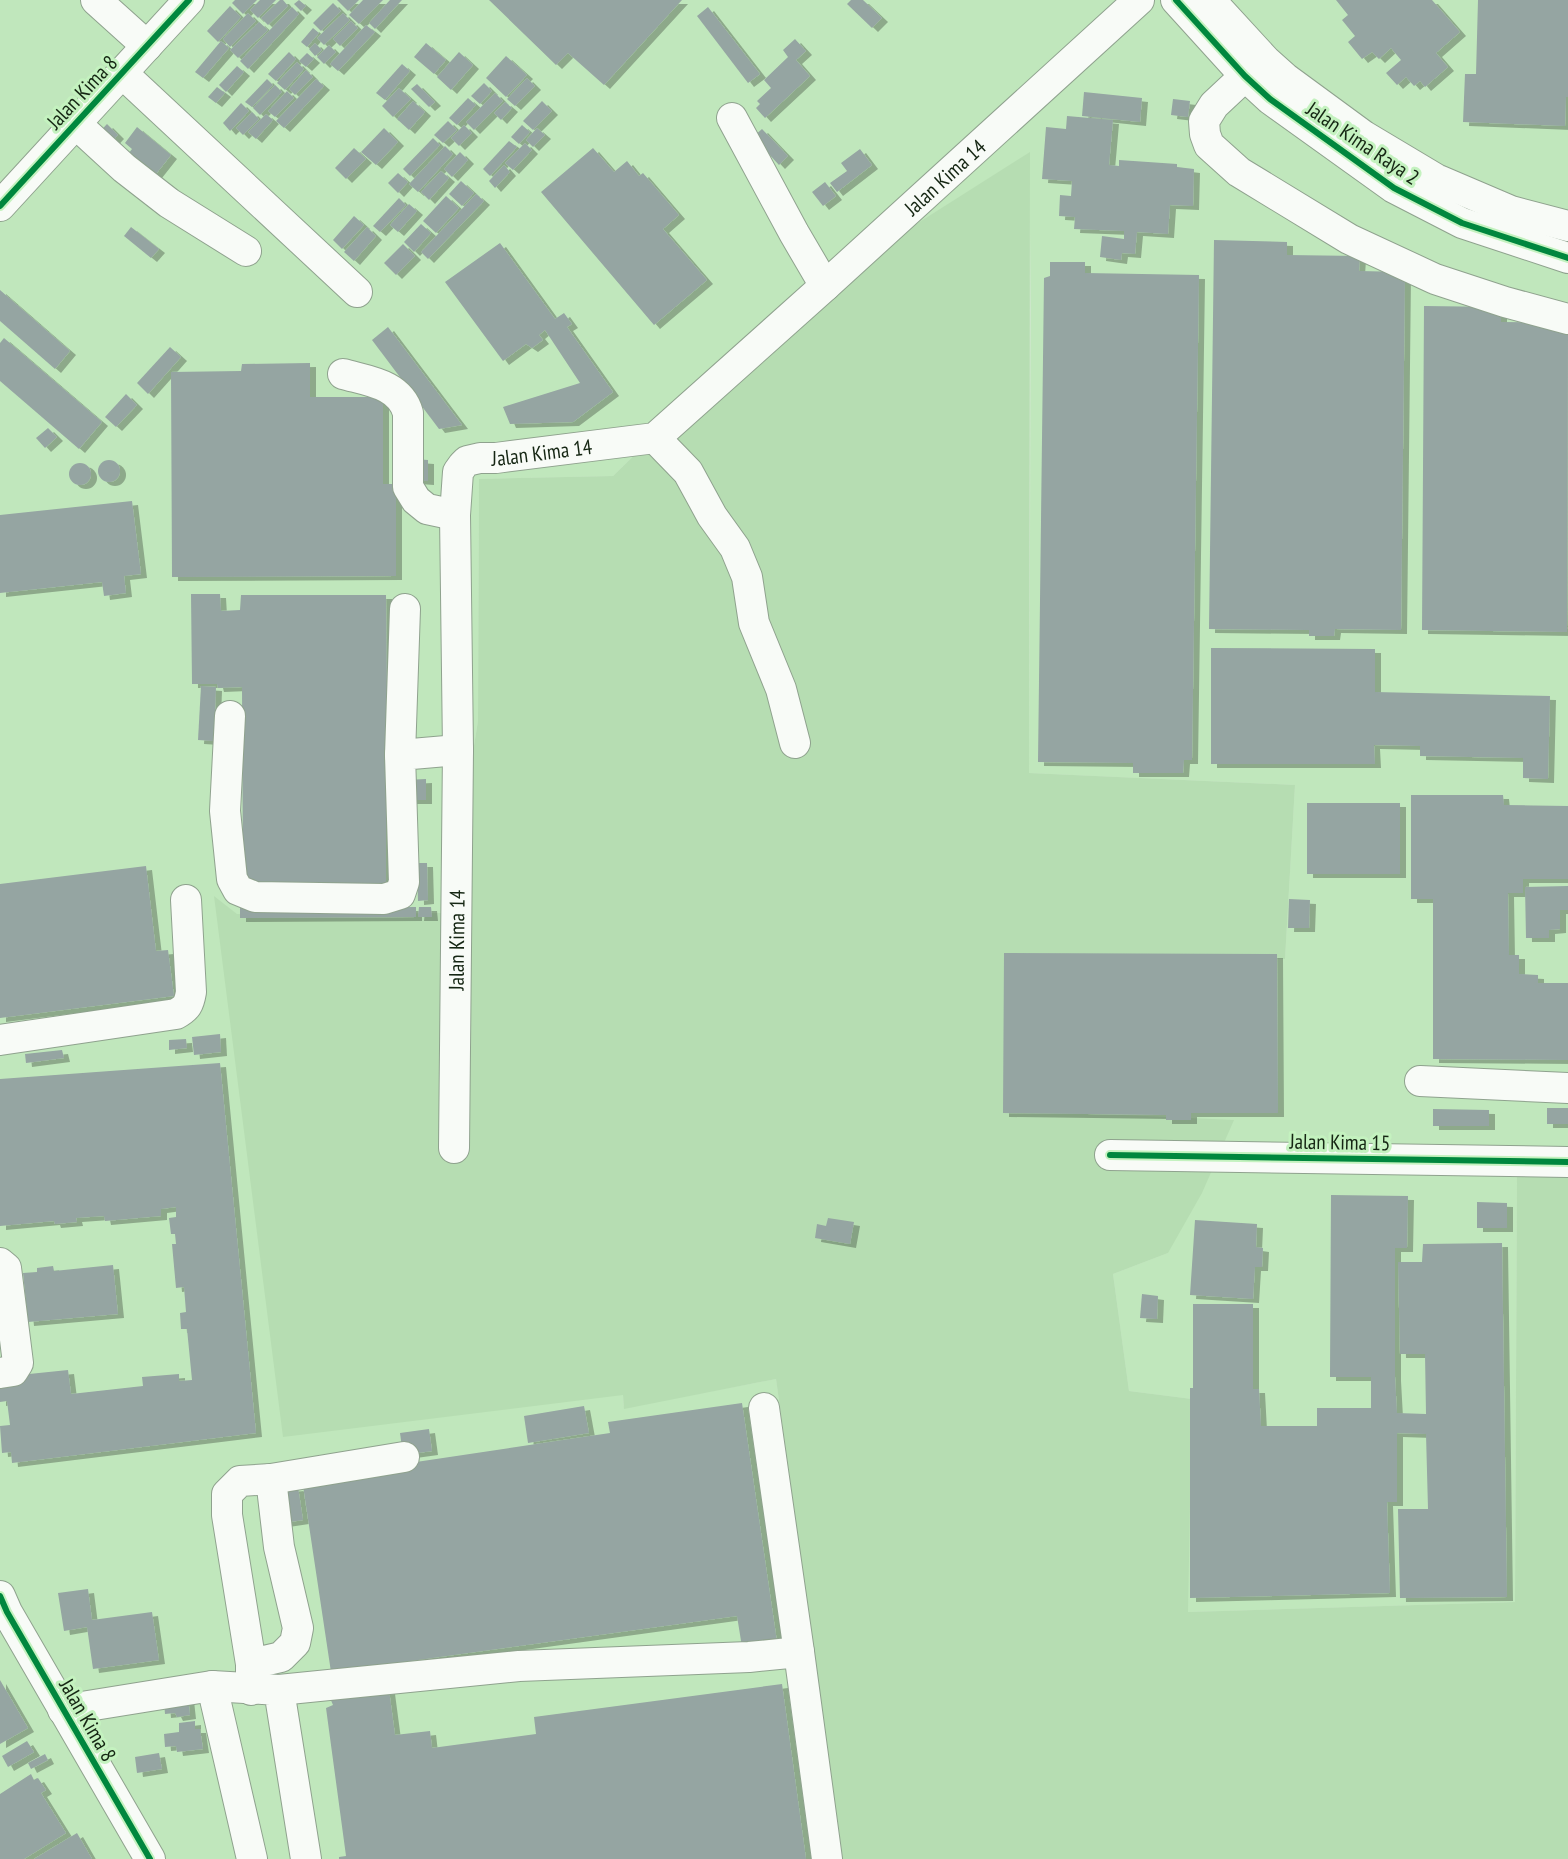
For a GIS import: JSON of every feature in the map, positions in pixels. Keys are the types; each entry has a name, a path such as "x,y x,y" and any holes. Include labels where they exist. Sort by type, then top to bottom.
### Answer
{"street":[{"path":"96,0 147,46"},
{"name":"Jalan Kima 8","path":"0,206 189,0"},
{"name":"Jalan Kima 14","path":"454,1148 458,750 455,515 458,472 468,462 480,459 654,438 825,286 1139,0"},
{"name":"Jalan Kima Raya 2","path":"1191,2 1245,76 1270,99 1394,188 1462,223 1568,258"},
{"name":"Jalan Kima Raya 2","path":"1191,2 1285,78 1364,136 1436,179 1511,211 1568,226"},
{"path":"122,73 357,292"},
{"path":"1245,76 1214,105 1204,121 1209,145 1239,172 1349,239 1435,279 1504,302 1568,319"},
{"path":"732,118 825,286"},
{"path":"75,123 124,168 170,203 246,251"},
{"path":"343,374 385,386 405,403 408,413 408,487 416,500 427,509 455,515"},
{"path":"654,438 688,472 712,516 735,548 747,578 754,623 781,689 795,743"},
{"path":"230,716 225,811 232,879 238,890 255,897 384,899 400,894 404,882 400,754 405,609"},
{"path":"400,754 458,750"},
{"path":"0,1040 176,1014 185,1009 191,992 186,900"},
{"path":"1420,1081 1568,1088"},
{"name":"Jalan Kima 15","path":"1110,1155 1568,1162"},
{"path":"0,1263 6,1269 18,1363 13,1371 0,1373"},
{"path":"764,1408 804,1680 827,1859"},
{"path":"306,1859 260,1681 233,1552 227,1515 227,1494 240,1481 271,1479 404,1457"},
{"path":"260,1681 295,1643 298,1628 279,1546 271,1479"},
{"path":"233,1552 279,1546"},
{"name":"Jalan Kima 8","path":"0,1596 7,1612 150,1859"},
{"path":"63,1710 212,1686 260,1681 519,1666 748,1657 799,1652"},
{"path":"212,1686 252,1859"}],"shaded area":[{"path":"0,0 1568,0 1568,1176 1517,1173 1515,1602 1187,1612 1192,1399 1129,1391 1113,1274 1168,1253 1011,1110 1018,953 1285,959 1295,785 1029,773 1031,309 1029,153 790,304 613,476 479,479 478,721 447,913 236,914 215,897 623,1395 624,1408 776,1379 843,1859 0,1859"},
{"path":"1030,152 1029,773 1295,785 1285,959 1019,953 1011,1110 1234,1120 1202,1193 1168,1253 1113,1274 1129,1391 1192,1399 1188,1612 1515,1602 1517,1173 1568,1176 1568,1859 843,1859 776,1379 624,1409 623,1395 283,1437 214,896 237,914 447,913 478,721 479,479 613,476 790,304"}],"building":[{"path":"235,0 257,0 243,14 232,3"},
{"path":"260,0 276,0 258,18 250,10"},
{"path":"280,0 288,6 268,25 261,18"},
{"path":"299,0 306,6 301,11 294,4"},
{"path":"337,0 359,0 348,11"},
{"path":"363,0 383,0 359,24 349,15"},
{"path":"390,0 402,0 375,29 369,23"},
{"path":"489,0 682,0 604,85 568,53 556,65"},
{"path":"851,0 863,0 882,18 872,28 847,4"},
{"path":"1336,0 1432,0 1460,32 1436,53 1448,67 1425,87 1420,81 1414,86 1406,77 1397,85 1386,73 1401,60 1391,48 1379,59 1372,52 1362,59 1348,42 1355,36 1342,20 1348,15"},
{"path":"1478,0 1568,0 1568,97 1566,97 1565,126 1463,122 1465,74 1476,74"},
{"path":"333,3 341,11 321,31 313,23"},
{"path":"230,6 241,17 218,42 207,31"},
{"path":"292,7 299,14 248,69 240,61"},
{"path":"708,7 760,74 748,83 697,16"},
{"path":"248,13 256,21 230,47 223,39"},
{"path":"343,13 350,20 324,45 317,38"},
{"path":"351,21 358,28 340,46 333,39"},
{"path":"259,22 268,30 238,58 230,50"},
{"path":"366,25 375,32 338,71 330,64"},
{"path":"313,28 319,33 307,47 301,42"},
{"path":"795,39 806,51 796,60 810,76 765,118 756,108 760,104 757,101 771,88 764,80 788,57 783,50"},
{"path":"221,41 229,48 203,78 195,72"},
{"path":"315,43 322,50 315,56 309,49"},
{"path":"426,43 446,60 434,74 414,57"},
{"path":"329,45 336,52 324,64 317,57"},
{"path":"289,52 296,59 276,81 268,74"},
{"path":"459,52 473,65 451,90 437,77"},
{"path":"307,53 314,59 306,67 299,61"},
{"path":"506,56 527,75 506,97 486,78"},
{"path":"297,62 304,69 285,90 277,83"},
{"path":"402,64 410,71 385,100 376,93"},
{"path":"237,66 244,72 226,92 219,85"},
{"path":"306,70 313,77 295,95 289,89"},
{"path":"527,78 535,86 515,106 507,99"},
{"path":"267,79 273,85 252,107 245,102"},
{"path":"316,79 324,86 284,128 276,121"},
{"path":"484,83 492,91 480,104 471,96"},
{"path":"417,84 435,102 429,107 411,89"},
{"path":"275,85 282,92 260,115 253,108"},
{"path":"217,87 225,93 216,103 208,97"},
{"path":"399,88 411,99 393,117 382,106"},
{"path":"287,91 294,98 275,117 268,111"},
{"path":"1084,92 1142,98 1140,122 1082,116"},
{"path":"495,93 503,101 474,130 466,122"},
{"path":"468,98 476,105 457,125 449,118"},
{"path":"1173,99 1190,101 1188,117 1171,115"},
{"path":"413,101 425,112 409,130 397,119"},
{"path":"542,101 552,111 533,130 523,121"},
{"path":"505,102 512,108 501,120 494,113"},
{"path":"241,103 249,111 230,131 223,123"},
{"path":"252,112 259,119 243,135 236,128"},
{"path":"266,114 273,120 256,139 248,132"},
{"path":"1067,116 1113,120 1109,165 1119,166 1119,160 1177,164 1177,167 1194,169 1193,206 1170,205 1168,234 1137,232 1135,254 1122,253 1121,260 1100,257 1102,236 1124,239 1124,231 1074,229 1075,217 1059,216 1060,195 1071,196 1072,181 1042,179 1046,127 1066,129"},
{"path":"448,121 457,130 443,143 434,135"},
{"path":"107,124 118,135 105,149 94,138"},
{"path":"464,125 472,133 459,146 451,138"},
{"path":"522,125 530,132 519,144 511,137"},
{"path":"137,127 171,155 156,174 125,158 132,149 125,143"},
{"path":"384,128 398,142 376,165 361,152"},
{"path":"537,128 545,135 533,147 526,140"},
{"path":"762,129 788,156 779,165 753,137"},
{"path":"433,138 440,145 410,176 403,169"},
{"path":"509,141 517,147 490,176 483,169"},
{"path":"525,143 532,150 513,170 505,163"},
{"path":"445,146 453,154 418,192 409,184"},
{"path":"354,148 366,159 346,179 335,168"},
{"path":"593,148 614,172 627,161 639,176 643,173 679,215 663,229 707,280 654,325 541,192"},
{"path":"860,149 872,165 837,192 830,183 847,171 841,163"},
{"path":"460,152 468,160 452,177 444,169"},
{"path":"504,165 510,172 495,188 489,181"},
{"path":"441,171 449,178 429,200 421,192"},
{"path":"398,173 408,182 398,193 388,183"},
{"path":"461,181 474,193 462,206 449,194"},
{"path":"825,182 836,196 823,206 812,192"},
{"path":"476,194 484,201 428,259 421,252"},
{"path":"446,196 459,208 436,233 423,221"},
{"path":"399,198 406,205 380,232 373,226"},
{"path":"409,204 417,211 398,232 390,225"},
{"path":"354,216 364,225 342,249 333,240"},
{"path":"421,224 431,233 414,252 404,242"},
{"path":"131,227 159,249 151,258 124,236"},
{"path":"367,227 376,236 354,261 344,252"},
{"path":"1214,240 1287,242 1287,255 1360,256 1359,271 1405,272 1401,630 1335,629 1334,636 1309,636 1309,630 1209,629"},
{"path":"500,243 555,319 564,313 572,324 567,327 613,392 573,422 510,424 503,407 580,383 545,330 539,335 543,340 532,348 526,344 503,361 445,282"},
{"path":"403,244 415,256 396,275 384,263"},
{"path":"1050,262 1085,262 1085,273 1199,275 1192,760 1184,760 1183,773 1133,773 1133,763 1038,762 1044,278 1050,276"},
{"path":"0,290 70,351 55,369 0,321"},
{"path":"1424,306 1501,307 1501,322 1568,323 1567,632 1422,630"},
{"path":"388,327 462,425 439,429 372,340"},
{"path":"4,338 102,422 79,449 0,381 0,343"},
{"path":"170,347 181,357 148,394 137,383"},
{"path":"310,363 310,397 383,397 383,484 396,484 396,576 172,577 171,372 241,371 242,364"},
{"path":"126,394 137,405 116,427 105,417"},
{"path":"48,428 57,437 45,448 36,438"},
{"path":"414,459 428,460 428,481 414,480"},
{"path":"109,460 119,467 120,471 113,481 109,482 99,475 98,471 105,461"},
{"path":"80,463 90,470 91,474 84,484 80,485 70,478 69,474 76,464"},
{"path":"132,501 141,574 124,576 126,593 104,596 102,582 0,593 0,515"},
{"path":"191,594 220,594 221,611 240,610 241,595 386,595 387,706 394,706 393,799 386,799 386,884 243,884 242,687 218,688 217,684 192,684"},
{"path":"1211,648 1375,649 1375,692 1550,696 1548,779 1523,778 1523,758 1420,756 1420,746 1374,745 1375,764 1211,764"},
{"path":"201,686 216,687 214,741 198,740"},
{"path":"426,779 426,800 406,800 406,780"},
{"path":"1411,795 1503,795 1504,805 1568,806 1568,879 1523,879 1523,893 1508,893 1509,955 1519,955 1519,974 1538,975 1538,983 1568,983 1568,1060 1433,1059 1433,899 1411,899"},
{"path":"1307,803 1400,803 1400,874 1307,874"},
{"path":"417,863 427,863 428,900 418,901"},
{"path":"146,866 156,951 168,950 174,996 0,1018 0,884"},
{"path":"1568,886 1568,910 1560,910 1560,929 1549,930 1549,938 1526,938 1525,887"},
{"path":"1289,899 1310,900 1309,928 1288,928"},
{"path":"416,907 416,917 240,918 240,908"},
{"path":"419,907 431,907 432,917 418,917"},
{"path":"1004,953 1277,954 1278,1113 1191,1113 1191,1120 1166,1120 1166,1115 1003,1113"},
{"path":"220,1034 221,1052 194,1055 192,1037"},
{"path":"186,1039 187,1048 169,1050 169,1040"},
{"path":"62,1050 64,1058 26,1063 25,1054"},
{"path":"220,1063 256,1433 12,1463 11,1452 2,1453 0,1426 10,1425 7,1401 0,1402 0,1377 68,1370 71,1394 143,1386 142,1377 179,1374 179,1381 192,1380 187,1329 181,1329 180,1313 186,1312 184,1287 176,1288 172,1244 176,1244 175,1234 171,1234 169,1218 176,1217 176,1207 161,1209 161,1216 105,1221 104,1216 76,1218 77,1222 55,1224 54,1221 0,1226 0,1079"},
{"path":"1547,1108 1568,1108 1568,1124 1547,1124"},
{"path":"1433,1109 1489,1110 1489,1126 1433,1126"},
{"path":"1331,1195 1408,1196 1407,1248 1395,1248 1397,1413 1426,1414 1425,1354 1400,1354 1398,1262 1422,1262 1423,1244 1502,1243 1507,1597 1400,1598 1398,1509 1428,1509 1426,1434 1397,1433 1397,1502 1387,1502 1390,1593 1190,1598 1190,1388 1193,1388 1193,1304 1253,1304 1253,1389 1259,1389 1261,1426 1317,1426 1317,1408 1371,1408 1371,1377 1330,1377"},
{"path":"1477,1202 1507,1203 1507,1228 1477,1228"},
{"path":"828,1218 854,1222 850,1244 815,1238 817,1224 826,1226"},
{"path":"1195,1220 1257,1224 1256,1247 1263,1248 1262,1267 1255,1267 1253,1299 1190,1295"},
{"path":"113,1265 118,1314 28,1322 23,1273 37,1272 37,1268 53,1266 54,1271"},
{"path":"1142,1294 1158,1296 1157,1319 1140,1318"},
{"path":"742,1403 777,1642 742,1647 737,1616 331,1672 302,1479 610,1433 608,1422"},
{"path":"584,1406 589,1433 528,1443 524,1416"},
{"path":"429,1429 432,1451 403,1455 400,1433"},
{"path":"298,1487 303,1520 283,1523 279,1489"},
{"path":"88,1589 92,1620 152,1612 159,1660 93,1669 87,1627 64,1631 58,1593"},
{"path":"0,1680 28,1728 0,1744"},
{"path":"782,1684 806,1859 339,1859 339,1857 346,1856 326,1708 333,1705 330,1698 389,1690 395,1735 430,1731 432,1748 536,1734 534,1717"},
{"path":"188,1697 190,1715 177,1717 175,1713 165,1714 164,1702"},
{"path":"195,1721 195,1729 200,1729 203,1749 177,1752 176,1746 165,1747 164,1734 179,1732 179,1723"},
{"path":"27,1741 34,1752 8,1767 2,1756"},
{"path":"159,1753 162,1769 137,1773 135,1757"},
{"path":"45,1754 48,1760 31,1769 28,1763"},
{"path":"31,1774 34,1780 38,1778 46,1790 41,1793 66,1833 24,1859 0,1859 0,1794"},
{"path":"77,1833 92,1859 34,1859"}],"cycle path":[{"path":"0,206 189,0"},
{"path":"1176,0 1245,76 1270,99 1394,188 1462,223 1568,258"},
{"path":"1110,1155 1568,1162"},
{"path":"0,1596 7,1612 150,1859"}]}
